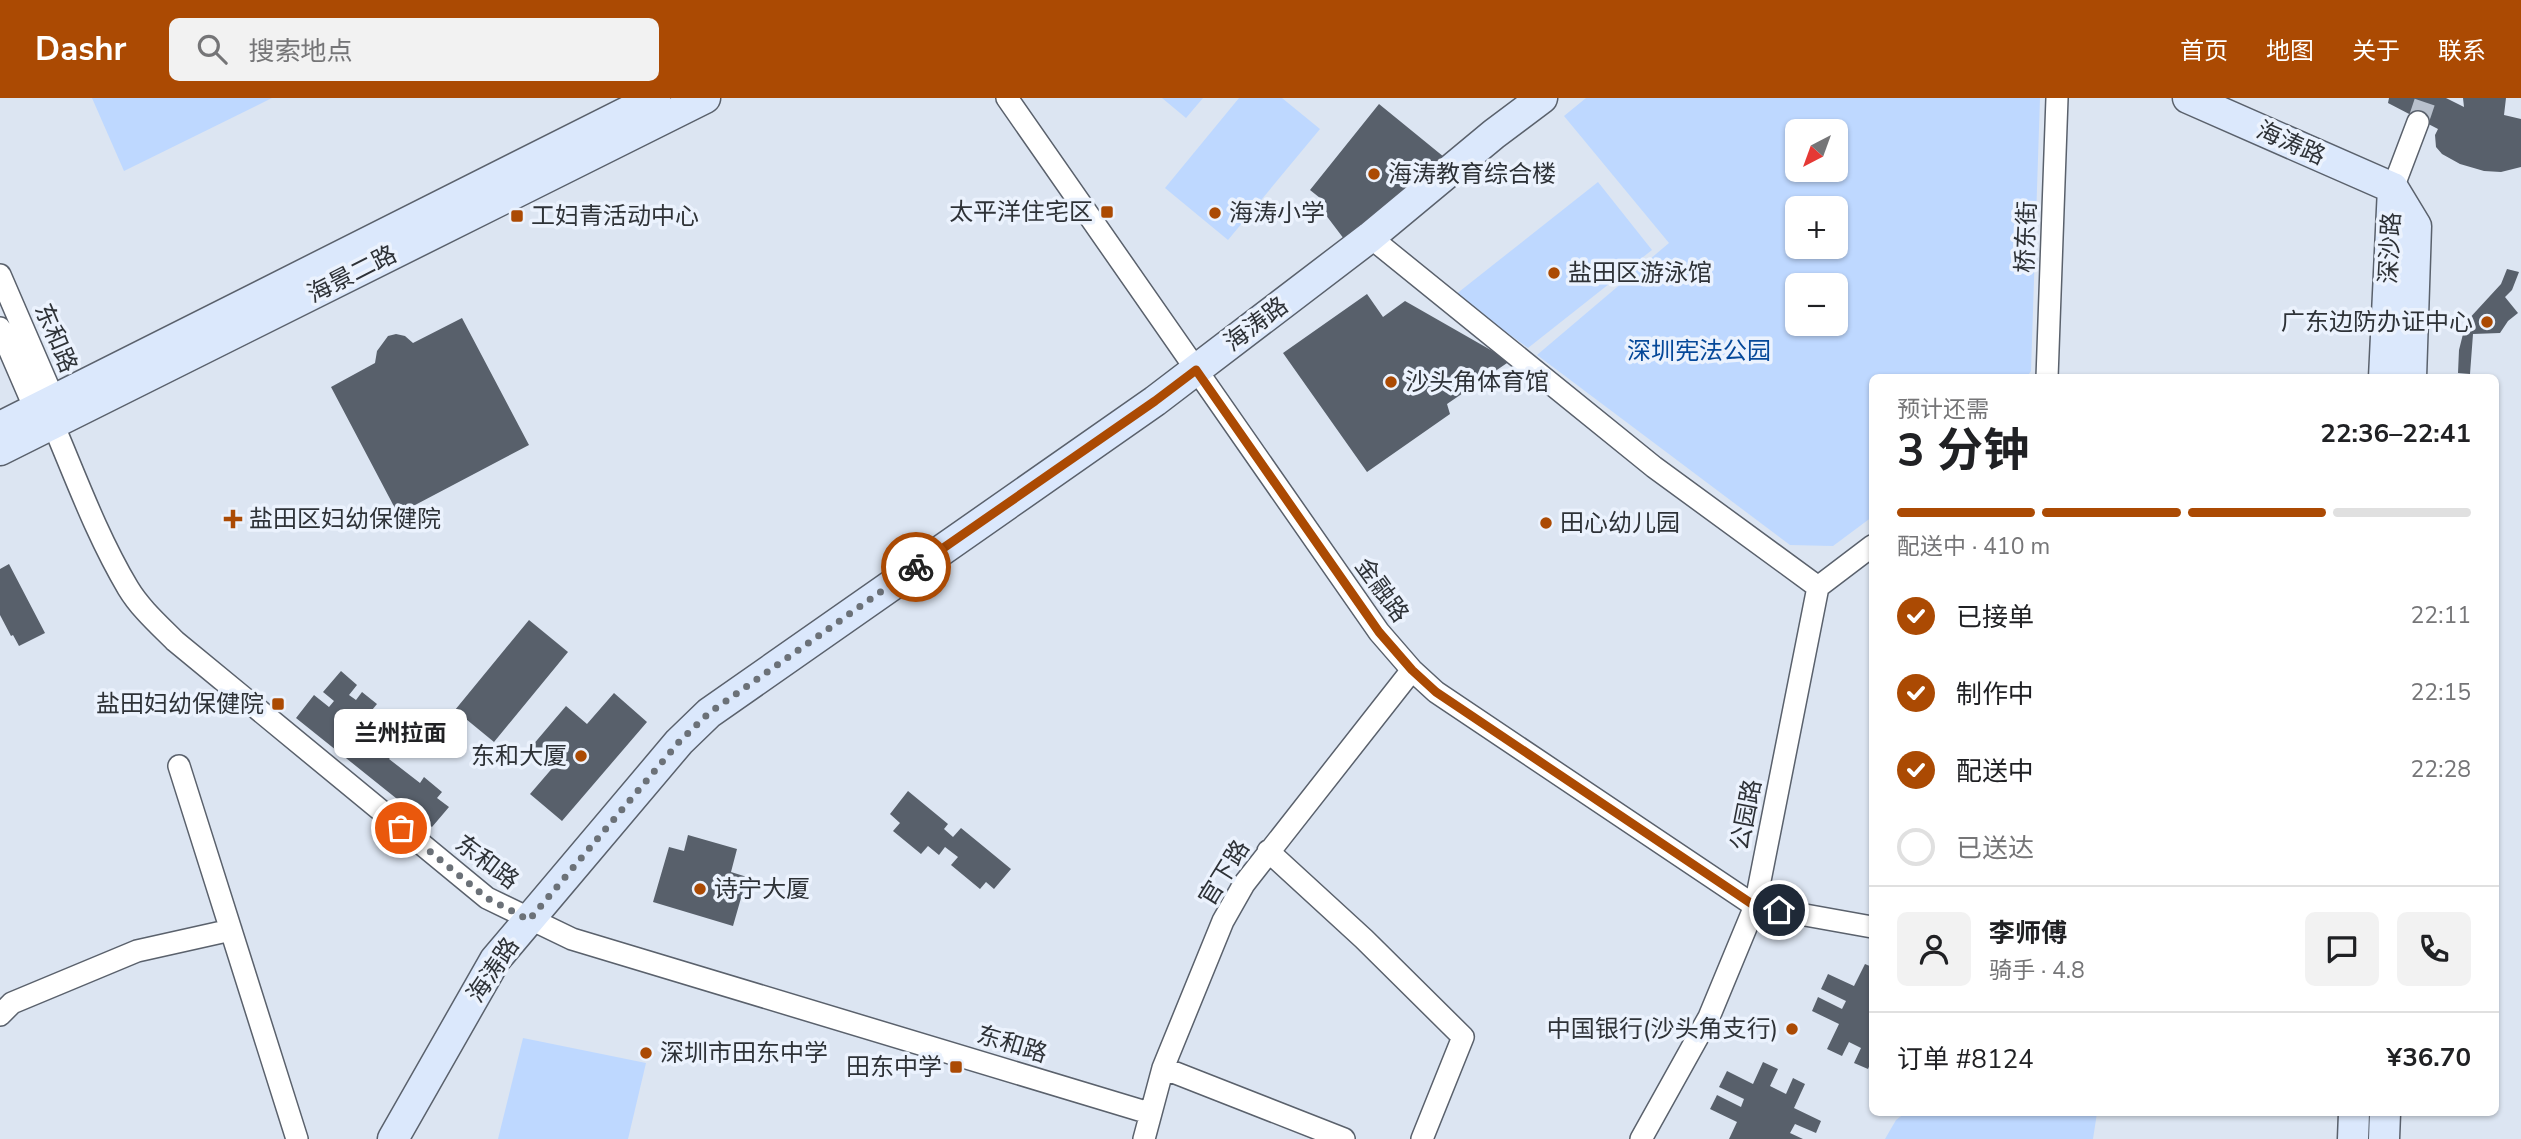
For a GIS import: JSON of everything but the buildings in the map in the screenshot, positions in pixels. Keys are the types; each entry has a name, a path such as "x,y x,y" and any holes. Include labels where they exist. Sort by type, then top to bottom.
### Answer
{"street":[{"name":"海景二路","path":"0,450 47,411 655,98"},
{"name":"海景二路","path":"0,427 47,411 705,98"},
{"name":"金融路","path":"1007,98 1379,632 1412,670 1448,700 1755,906 1869,926"},
{"name":"海涛路","path":"393,1139 495,960 679,742 709,713 1155,401 1370,237 1494,134 1542,98"},
{"name":"桥东街","path":"2047,374 2057,98"},
{"name":"海涛路","path":"2188,98 2393,188"},
{"path":"2393,188 2418,122"},
{"name":"深沙路","path":"2384,374 2393,188"},
{"name":"深沙路","path":"2393,188 2416,226 2411,374"},
{"path":"1370,237 1654,467 1818,587 1869,548"},
{"name":"东和路","path":"0,275 47,411 111,556 129,589 149,616 175,641 487,898 572,939 1149,1113"},
{"name":"东和路","path":"0,328 47,411"},
{"name":"公园路","path":"1641,1139 1709,1017 1755,906 1818,587"},
{"name":"官下路","path":"1144,1139 1163,1068 1223,921 1244,884 1412,670"},
{"path":"179,766 297,1139"},
{"path":"1268,851 1364,939 1462,1037 1422,1139"},
{"path":"0,1015 12,1003 137,951 230,930"},
{"path":"1163,1068 1344,1139"},
{"path":"2353,1139 2354,1116"},
{"path":"2384,1139 2385,1116"}],"green space":[{"path":"92,98 272,98 124,171"},
{"path":"1162,98 1203,98 1186,118"},
{"path":"1239,98 1282,98 1320,129 1228,240 1165,188"},
{"name":"深圳宪法公园","path":"1586,98 2040,98 2031,371 2029,374 1869,374 1869,519 1833,546 1790,545 1537,355 1669,243 1564,116"},
{"name":"盐田区游泳馆","path":"1598,182 1652,250 1528,348 1455,295"},
{"path":"523,1038 646,1063 628,1139 498,1139"},
{"path":"1901,1116 2097,1116 2093,1139 1885,1139"}],"tunnel":[{"path":"2418,122 2426,98"}],"way so far":[{"path":"401,828 487,898 529,920 679,742 709,713 916,567"}],"place":[{"name":"海涛教育综合楼","path":"1374,174"},
{"name":"太平洋住宅区","path":"1107,212"},
{"name":"海涛小学","path":"1215,213"},
{"name":"工妇青活动中心","path":"517,216"},
{"name":"盐田区游泳馆","path":"1554,273"},
{"name":"广东边防办证中心","path":"2487,322"},
{"name":"沙头角体育馆","path":"1391,382"},
{"name":"盐田区妇幼保健院","path":"233,519"},
{"name":"田心幼儿园","path":"1546,523"},
{"name":"盐田妇幼保健院","path":"278,704"},
{"name":"东和大厦","path":"581,756"},
{"name":"兰州拉面","path":"401,828"},
{"name":"诗宁大厦","path":"700,889"},
{"name":"中国银行(沙头角支行)","path":"1792,1029"},
{"name":"深圳市田东中学","path":"646,1053"},
{"name":"田东中学","path":"956,1067"}],"route":[{"path":"916,567 1196,370 1379,632 1427,684 1755,906 1779,910"}]}
